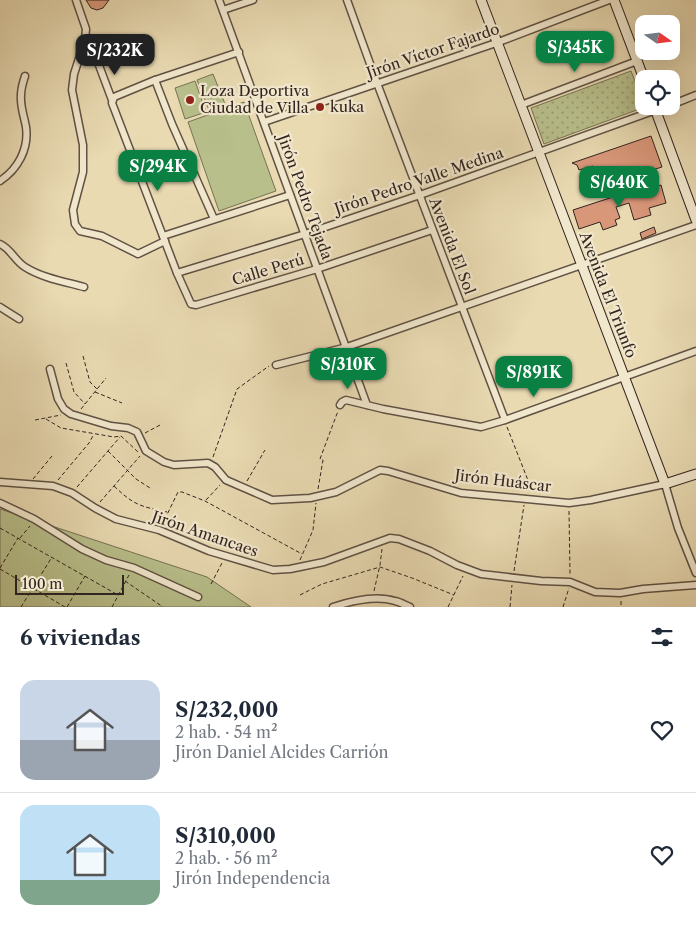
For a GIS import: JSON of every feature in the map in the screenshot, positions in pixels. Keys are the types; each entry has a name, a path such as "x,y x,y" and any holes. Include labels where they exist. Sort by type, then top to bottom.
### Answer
{"street":[{"path":"76,0 86,29 85,40 74,74 72,90 83,145 83,172 73,210 75,224 80,231 102,236 138,254 164,239 214,219 290,195"},
{"name":"Jirón Pedro Tejada","path":"220,0 367,405"},
{"path":"223,10 253,0"},
{"name":"Avenida El Sol","path":"347,0 505,420"},
{"name":"Avenida El Triunfo","path":"481,0 665,484 681,535 696,573"},
{"name":"Jirón Víctor Fajardo","path":"264,122 496,42 609,0"},
{"path":"614,0 640,70"},
{"path":"112,100 114,97 154,80 238,52"},
{"path":"97,60 177,273"},
{"path":"521,105 637,62"},
{"path":"0,181 15,170 24,147 26,132 20,96 25,76"},
{"path":"154,80 214,219"},
{"path":"680,101 696,95"},
{"name":"Jirón Pedro Valle Medina","path":"177,273 420,196 637,115"},
{"path":"658,115 696,220"},
{"path":"276,365 346,347 696,225"},
{"name":"Calle Perú","path":"177,273 191,304 196,305 317,269 432,230"},
{"path":"0,244 6,247 19,262 32,272 84,287"},
{"path":"0,307 19,319"},
{"path":"340,405 346,400 481,427 696,351"},
{"path":"50,369 58,399 64,409 74,415 111,426 128,428 137,432 146,451 164,462 174,465 211,464"},
{"name":"Jirón Huáscar","path":"211,464 226,480 272,500 293,500 343,489 380,470 461,493 524,500 569,502 591,500 665,484 696,474"},
{"name":"Jirón Amancaes","path":"0,482 53,486 72,493 94,508 116,519 159,530 209,551 273,570 290,569 324,562 390,538 399,539 430,551 481,574 570,582 595,592 620,593 643,588 696,586"},
{"path":"0,504 34,519 82,549 106,560 134,568 198,597"},
{"path":"333,607 348,602 372,600 396,601 410,607"}],"path":[{"path":"83,356 90,382 97,389"},
{"path":"66,363 74,392 85,404"},
{"path":"211,464 237,389 270,365 276,365"},
{"path":"35,420 63,414 74,415 106,378"},
{"path":"94,392 122,403"},
{"path":"304,566 306,561 300,560 313,530 323,460 320,459 340,405"},
{"path":"46,419 61,428 94,434 120,436 142,454 94,508"},
{"path":"505,420 536,501"},
{"path":"137,432 143,434 162,424"},
{"path":"53,486 89,444 94,434"},
{"path":"72,493 120,436"},
{"path":"242,488 256,468 265,450"},
{"path":"108,451 136,479 150,488"},
{"path":"31,484 34,477 52,456"},
{"path":"205,501 226,480"},
{"path":"114,486 129,500 141,507 168,512"},
{"path":"159,530 178,492 191,494 302,554"},
{"path":"510,607 524,500"},
{"path":"563,607 570,582 569,502"},
{"path":"34,519 0,568 66,607 85,576"},
{"path":"0,528 118,595"},
{"path":"372,600 380,567 383,541"},
{"path":"211,584 225,556"},
{"path":"21,607 52,557"},
{"path":"300,594 322,584 380,567 454,595"},
{"path":"112,607 134,568"},
{"path":"448,607 466,568"},
{"path":"125,581 164,607"}],"green space":[{"path":"631,71 635,81 635,111 544,144 531,108"},
{"path":"213,74 225,104 209,110 197,80"},
{"name":"Loza Deportiva Ciudad de Villa","path":"195,81 206,112 185,119 175,88"},
{"path":"244,102 276,191 219,211 188,122"},
{"path":"0,509 207,577 251,607 0,607"}],"building":[{"path":"86,0 109,0 103,8 97,10 91,8"},
{"path":"651,136 662,167 600,186 593,166 579,170 577,165 572,163"},
{"path":"661,185 666,203 649,208 651,215 634,220 629,203 616,207 620,218 615,220 617,225 603,230 600,222 579,229 573,210 622,194 623,196"},
{"path":"654,227 656,233 642,239 640,233"}],"place":[{"name":"Loza Deportiva Ciudad de Villa","path":"190,100"},
{"name":"kuka","path":"320,107"}]}
